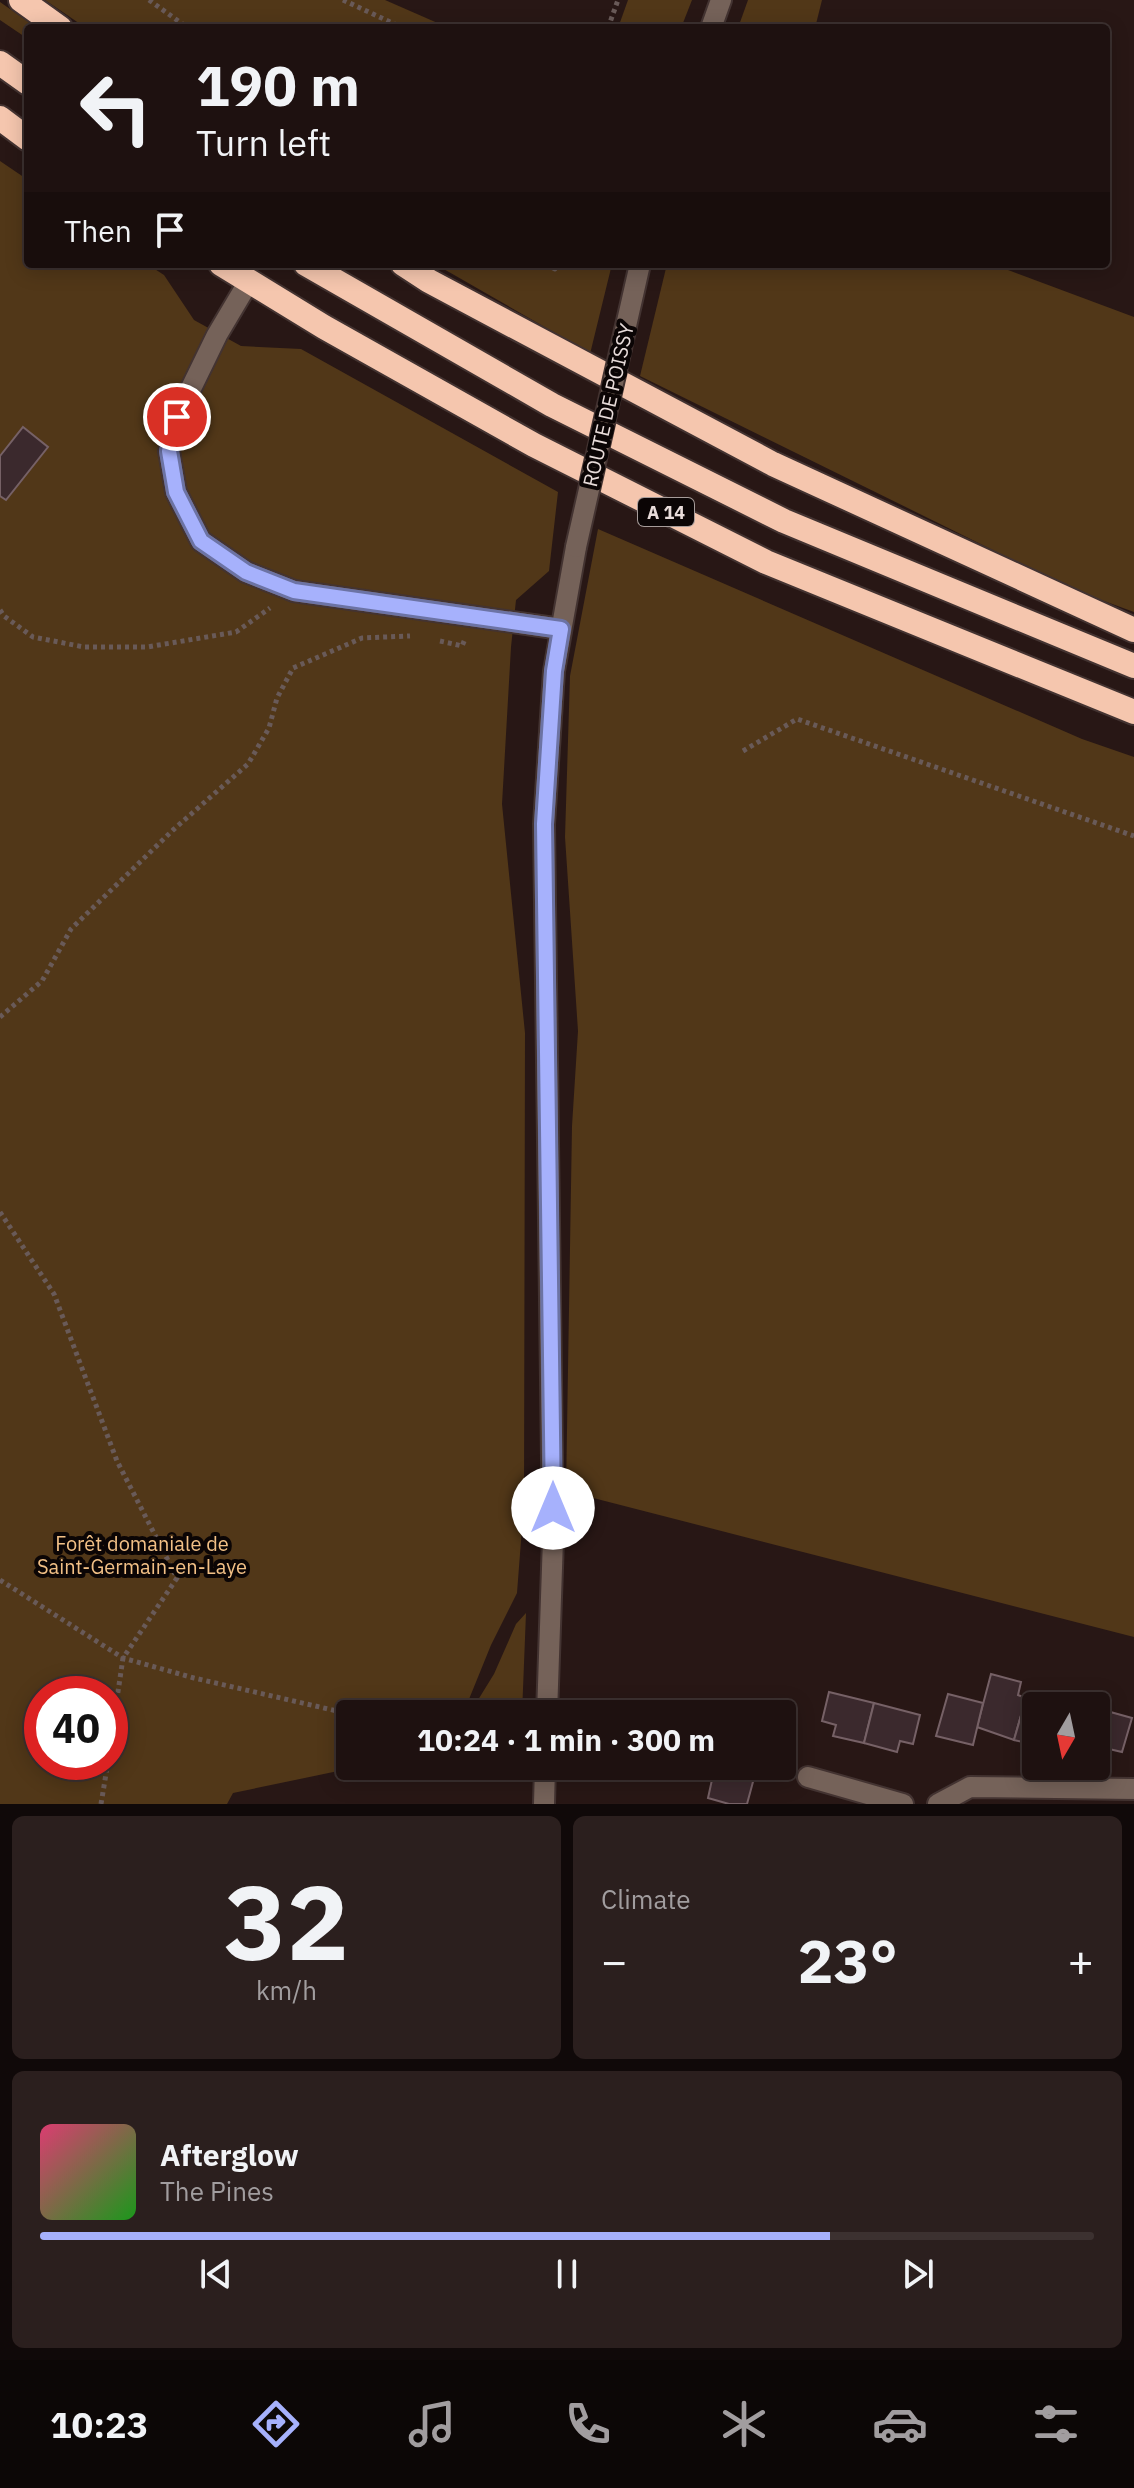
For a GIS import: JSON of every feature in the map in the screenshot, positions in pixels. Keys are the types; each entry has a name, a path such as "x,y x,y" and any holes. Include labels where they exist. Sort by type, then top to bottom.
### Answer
{"highway":[{"path":"21,0 54,24"},
{"path":"0,63 24,80"},
{"path":"0,118 24,136"},
{"name":"A 14","path":"228,268 324,327 534,445 766,562 1134,712"},
{"name":"A 14","path":"313,268 552,405 770,514 1134,666"},
{"path":"409,268 773,464 1134,630"}],"street":[{"path":"712,24 721,0"},
{"name":"ROUTE DE POISSY","path":"547,1700 553,1508 544,824 554,671 561,629 576,547 639,268"},
{"path":"249,281 217,335 177,417 169,451 176,492 201,541 246,572 294,591 561,629"},
{"path":"808,1777 903,1804"},
{"path":"544,1804 545,1780"},
{"path":"938,1804 970,1787 1134,1789"}],"path":[{"path":"149,0 182,24"},
{"path":"343,0 394,24"},
{"path":"609,24 618,0"},
{"path":"0,610 33,637 84,647 147,647 236,632 294,591"},
{"path":"433,639 462,646 470,623 477,615"},
{"path":"0,1017 42,981 71,929 182,821 248,764 269,728 277,698 293,668 362,638 418,636"},
{"path":"743,751 797,719 1134,836"},
{"path":"0,1212 54,1294 117,1461 177,1578 123,1658 120,1676"},
{"path":"0,1580 123,1658 336,1711"},
{"path":"101,1804 105,1780"}],"green space":[{"path":"45,0 385,0 440,24 80,24"},
{"path":"628,0 692,0 683,24 619,24"},
{"path":"748,0 822,0 816,24 739,24"},
{"path":"0,2 31,24 24,24 24,36 0,20"},
{"name":"Forêt domaniale de Saint-Germain-en-Laye","path":"0,161 24,177 24,268 153,268 164,275 194,320 241,346 301,349 558,492 549,571 516,600 502,804 525,1033 524,1502 517,1593 469,1700 336,1700 336,1771 233,1793 227,1804 0,1804"},
{"path":"442,268 611,268 590,353"},
{"path":"666,268 1003,268 1134,317 1134,612 1074,590 640,376"},
{"path":"598,529 1082,739 1134,757 1134,1637 566,1491 572,1126 578,1031 565,837 570,676"},
{"path":"526,1613 523,1700 478,1700 494,1674 516,1624"}],"building":[{"path":"23,427 48,447 6,500 0,496 0,456"},
{"path":"991,1674 1021,1682 1018,1695 1022,1696 1022,1712 1014,1740 977,1727"},
{"path":"829,1692 874,1703 864,1743 833,1736 836,1725 822,1721"},
{"path":"948,1694 983,1703 973,1745 936,1736"},
{"path":"874,1703 920,1715 913,1744 900,1741 897,1752 864,1743"},
{"path":"1022,1712 1022,1742 1014,1740"},
{"path":"1110,1712 1132,1718 1122,1752 1110,1749"},
{"path":"712,1780 753,1780 747,1804 729,1804 708,1798"}],"route":[{"path":"177,417 169,451 176,492 201,541 246,572 294,591 561,629 554,671 544,824 553,1508"}]}
